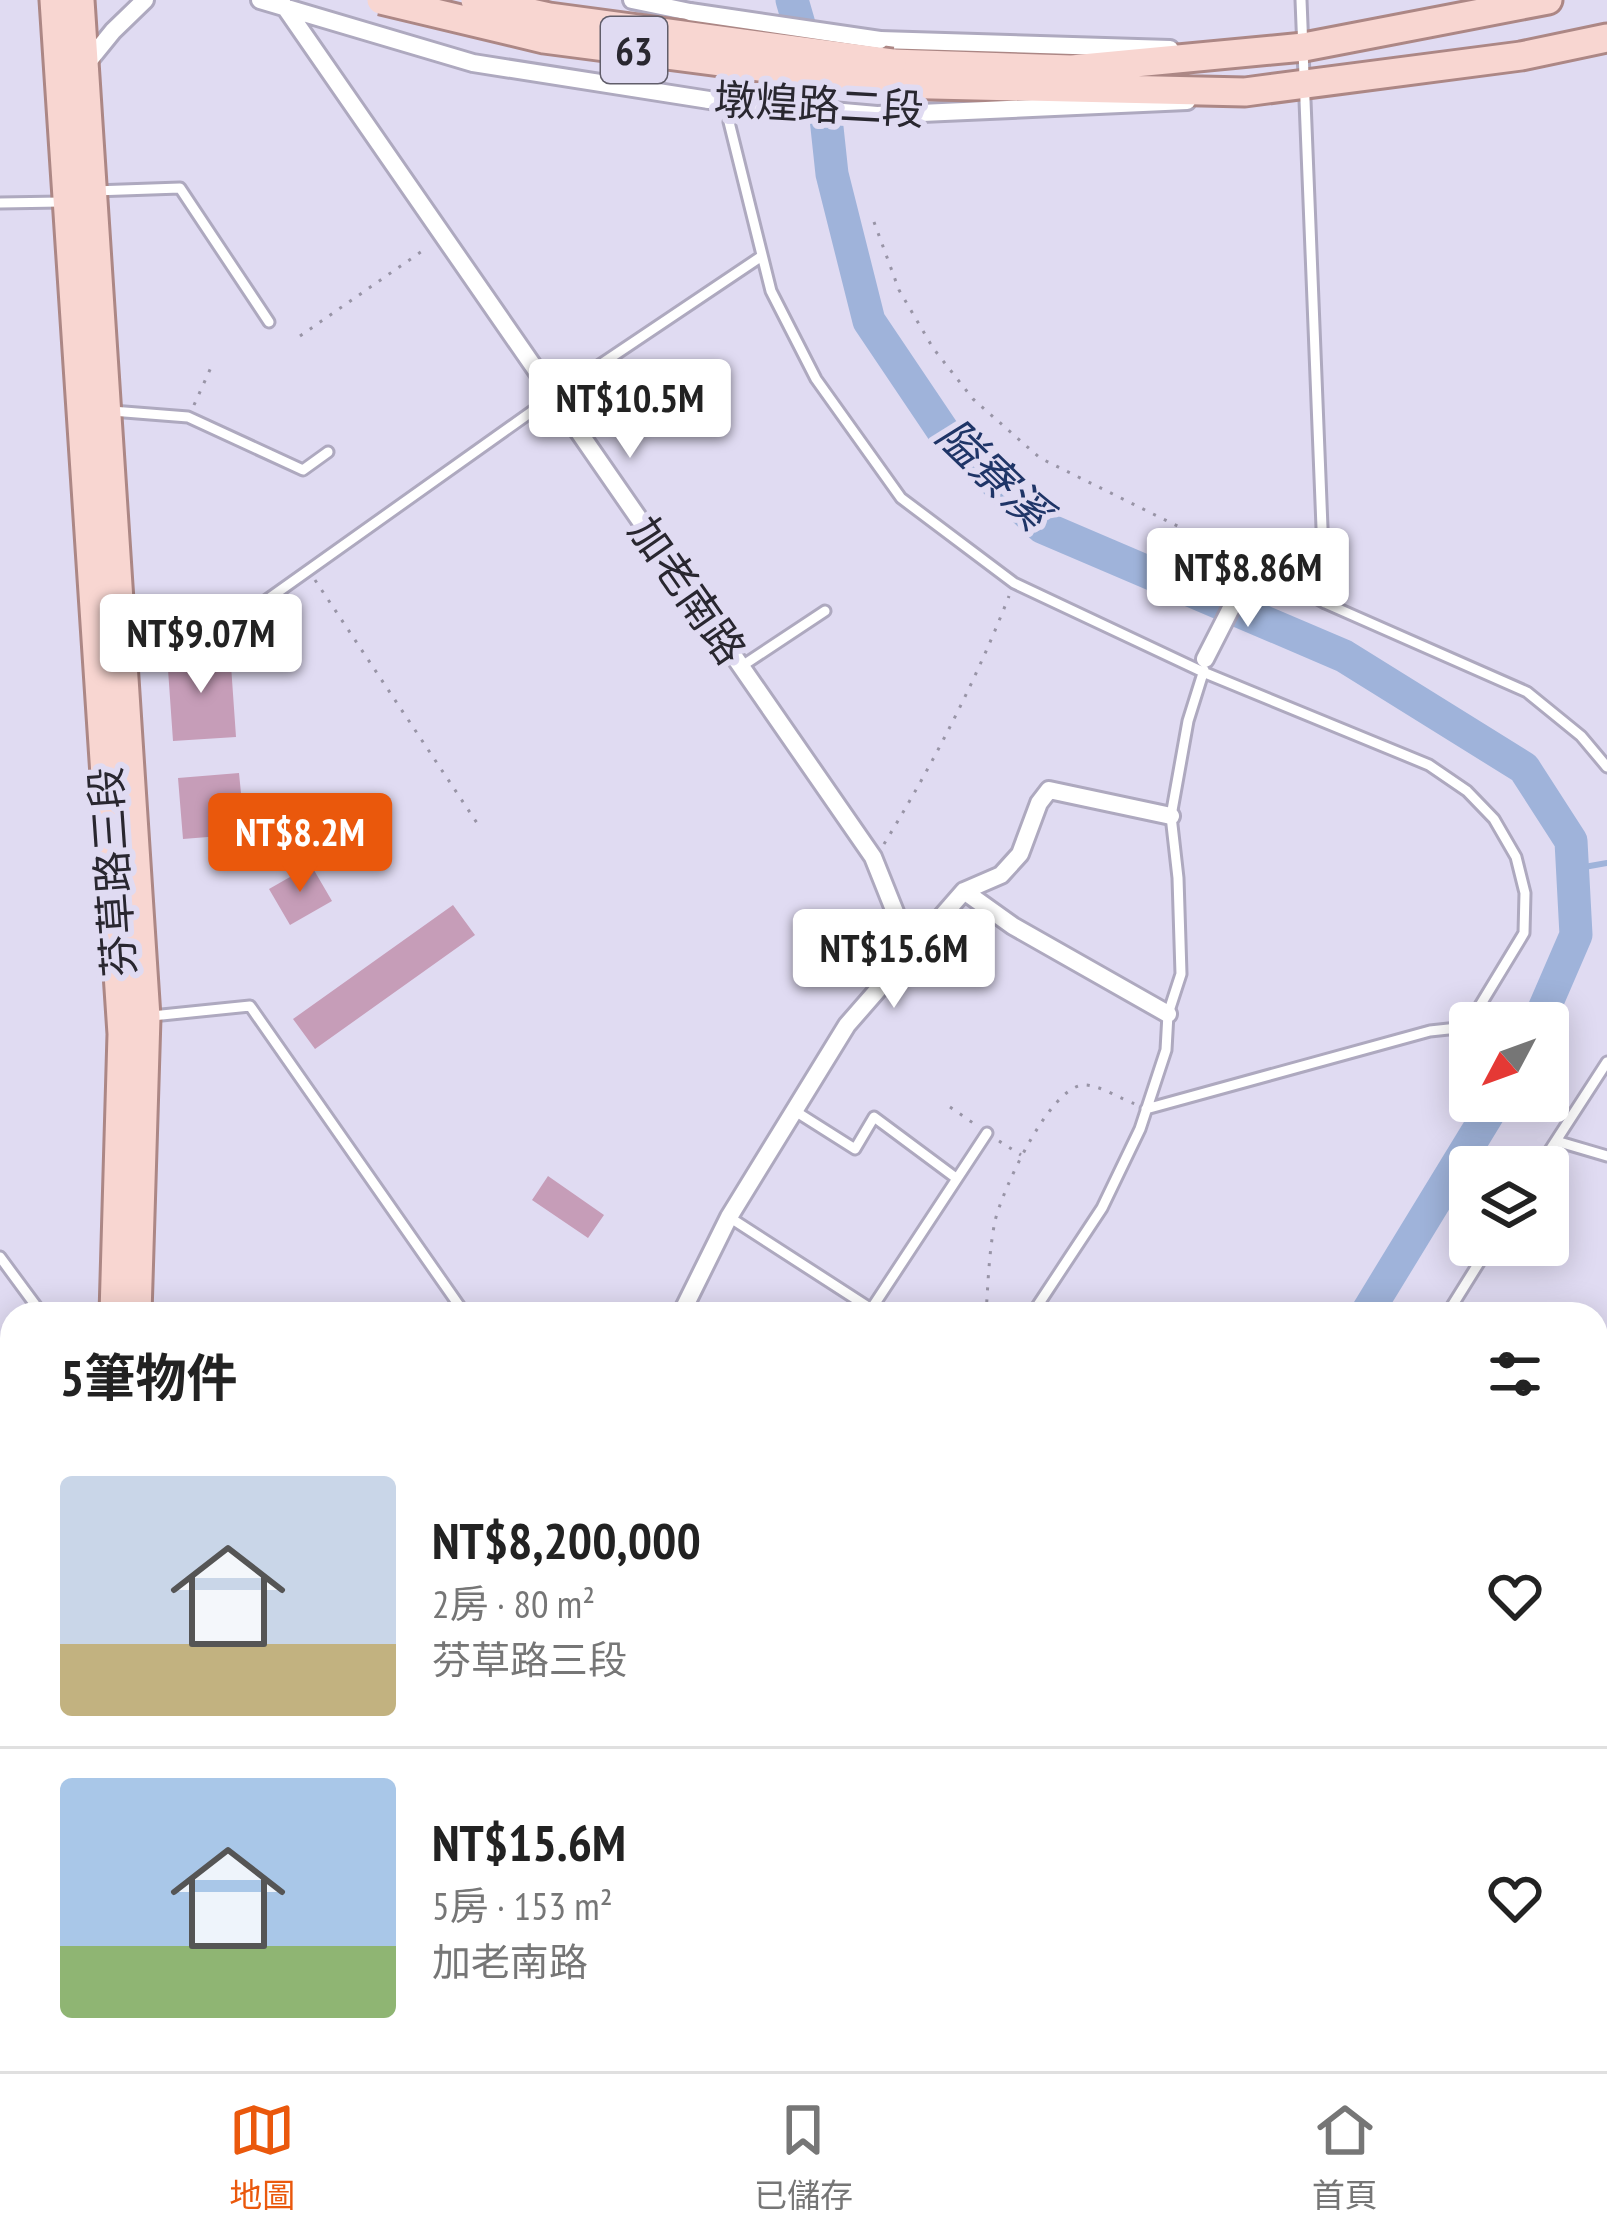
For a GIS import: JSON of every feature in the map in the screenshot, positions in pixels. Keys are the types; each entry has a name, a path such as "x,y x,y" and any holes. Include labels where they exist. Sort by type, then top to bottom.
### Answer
{"main road":[{"name":"芬草路三段","path":"54,0 107,410 146,1017 137,1302"},
{"name":"芬草路三段","path":"80,0 79,196 122,1034 114,1302"},
{"name":"63","path":"381,0 544,39 888,62"},
{"name":"63","path":"475,0 549,17 888,62"},
{"name":"墩煌路二段","path":"888,62 1072,69 1304,47 1548,0"},
{"name":"墩煌路二段","path":"888,62 1245,92 1521,56 1607,38"}],"street":[{"path":"82,69 146,0"},
{"name":"墩煌路二段","path":"260,0 473,63 709,100 877,115 1166,104 1245,92"},
{"name":"墩煌路二段","path":"632,0 888,62"},
{"name":"加老南路","path":"283,4 874,857 908,956"},
{"path":"1204,665 1249,571"},
{"path":"687,1302 729,1217 847,1024 964,891 1001,874 1019,854 1048,790 1171,816"},
{"path":"964,891 1013,926 1168,1014"}],"lane":[{"path":"1301,0 1325,603"},
{"path":"729,122 771,291 816,379 901,498 1014,583 1429,765 1467,790 1494,819 1516,856 1526,893 1524,933 1467,1027 1430,1031 1146,1109"},
{"path":"0,203 180,188 269,322"},
{"path":"121,633 223,631 555,394 762,256"},
{"path":"107,410 188,417 303,470 328,452"},
{"path":"1249,571 1526,692 1581,736 1607,766"},
{"path":"742,666 825,611"},
{"path":"1040,1302 1102,1208 1146,1109 1166,1050 1168,1014 1181,974 1171,816 1204,665"},
{"path":"146,1017 250,1006 457,1302"},
{"path":"1553,1146 1607,1062"},
{"path":"793,1110 855,1149 874,1117 956,1178"},
{"path":"878,1302 987,1133"},
{"path":"1556,1141 1607,1156"},
{"path":"729,1217 857,1302"},
{"path":"0,1257 33,1302"},
{"path":"1454,1302 1477,1266"}],"path":[{"path":"874,222 899,290 933,348 973,399 1040,458 1249,571"},
{"path":"300,336 444,235"},
{"path":"188,417 213,363"},
{"path":"308,569 479,826"},
{"path":"874,857 941,747 982,664 1014,583"},
{"path":"987,1302 996,1218 1023,1156 1056,1101 1087,1085 1146,1109"}],"building":[{"path":"230,651 236,737 173,741 167,655"},
{"path":"239,773 245,834 183,839 178,778"},
{"path":"311,865 332,901 290,925 269,889"},
{"path":"453,905 475,935 315,1049 293,1019"},
{"path":"548,1176 604,1215 588,1238 532,1200"}],"waterway":[{"name":"隘寮溪","path":"792,0 826,118 832,174 869,321 943,431 1042,527 1344,656 1524,768 1571,841 1576,935 1547,1002"},
{"path":"1573,869 1607,863"},
{"name":"隘寮溪","path":"1373,1302 1483,1122"}]}
